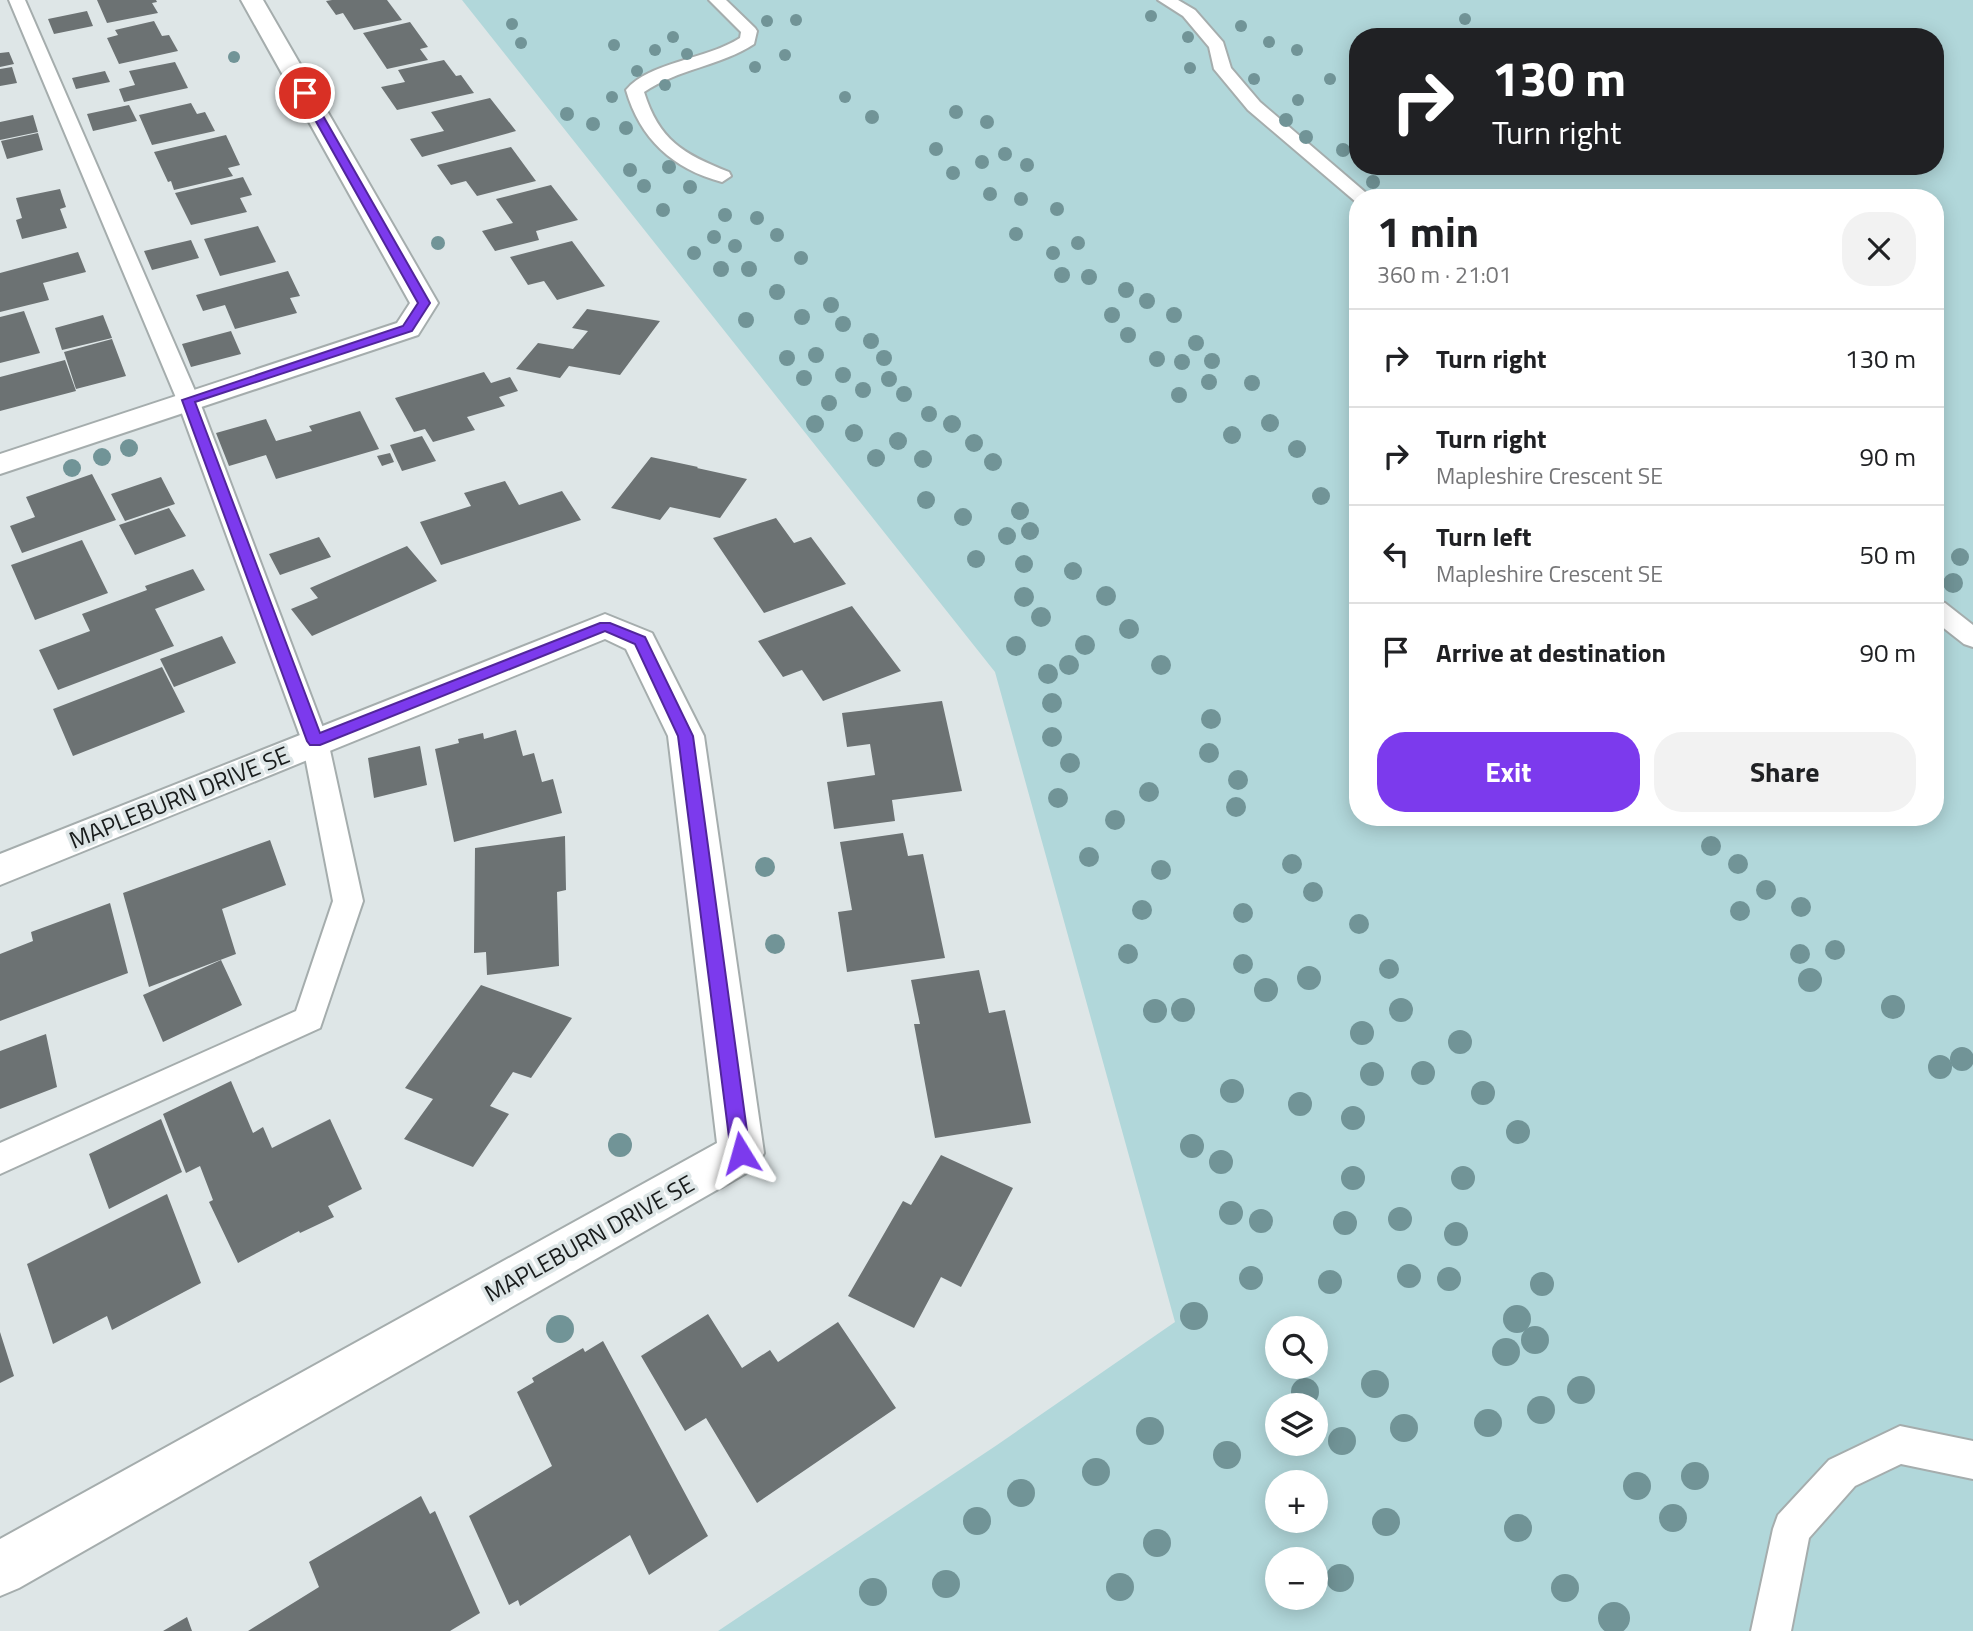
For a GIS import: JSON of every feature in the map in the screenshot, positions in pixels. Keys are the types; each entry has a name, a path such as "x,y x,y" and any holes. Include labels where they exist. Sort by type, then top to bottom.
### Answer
{"street":[{"path":"0,464 408,329 424,303 251,0"},
{"name":"MAPLEBURN DRIVE SE","path":"0,870 605,626 640,641 686,736 741,1153 0,1569"}],"lane":[{"path":"0,1159 309,1019 348,901 315,741 188,400 17,0"},
{"path":"717,0 749,31 748,40 729,52 650,78 635,90 645,124 659,141 684,161 722,176"},
{"path":"1166,0 1189,13 1217,46 1223,69 1254,106 1352,189"},
{"path":"1944,615 1973,638"},
{"path":"1771,1631 1792,1529 1842,1473 1900,1445 1973,1460"}],"shaded area":[{"path":"462,0 1973,0 1973,1631 718,1631 997,1445 1175,1322 995,672"}],"building":[{"path":"97,0 156,0 157,2 152,3 158,13 107,23"},
{"path":"387,0 402,20 354,30 343,13 336,15 326,1"},
{"path":"87,11 93,26 54,34 48,19"},
{"path":"154,21 162,36 169,35 178,51 119,64 107,38 118,35 115,30"},
{"path":"410,22 428,47 420,49 428,60 387,69 363,33"},
{"path":"9,52 14,64 0,67 0,53"},
{"path":"444,60 456,76 461,75 474,93 397,110 381,87 405,82 398,70"},
{"path":"175,62 188,88 124,102 119,89 135,85 129,71"},
{"path":"12,67 17,83 0,86 0,69"},
{"path":"105,71 110,82 76,89 72,78"},
{"path":"490,98 516,131 422,157 410,139 444,131 431,112"},
{"path":"191,103 197,114 205,112 215,131 152,145 139,115"},
{"path":"129,105 137,121 93,131 87,114"},
{"path":"33,115 38,132 0,140 0,122"},
{"path":"38,133 43,150 7,159 1,141"},
{"path":"226,135 240,165 228,168 233,176 174,190 154,152"},
{"path":"511,147 536,181 477,196 466,181 451,185 437,165"},
{"path":"243,177 252,195 240,198 247,212 191,225 175,193"},
{"path":"551,185 578,220 536,231 539,240 495,251 482,231 513,223 496,199"},
{"path":"60,189 66,207 60,209 67,228 22,239 16,220 22,218 16,198"},
{"path":"258,226 276,262 220,276 204,239"},
{"path":"191,240 199,258 152,270 144,251"},
{"path":"572,241 605,286 557,300 544,281 528,285 510,257"},
{"path":"78,252 86,272 43,283 49,300 0,312 0,273"},
{"path":"288,271 300,296 290,298 297,313 235,329 225,305 203,311 196,295"},
{"path":"587,309 660,321 620,375 569,366 560,378 516,369 538,343 573,349 588,331 572,328"},
{"path":"24,311 40,353 0,363 0,317"},
{"path":"103,315 112,338 62,350 55,328"},
{"path":"231,331 241,354 191,367 182,344"},
{"path":"112,339 126,376 76,389 64,352"},
{"path":"65,360 76,391 0,411 0,377"},
{"path":"484,372 491,383 510,377 518,391 499,397 505,406 467,417 475,430 433,442 425,429 414,432 395,398"},
{"path":"360,411 379,449 276,479 266,455 229,466 216,433 266,419 276,441 312,431 309,426"},
{"path":"422,436 436,461 402,471 390,445"},
{"path":"390,453 394,462 382,466 377,456"},
{"path":"651,457 747,479 720,518 670,507 660,520 611,508"},
{"path":"92,474 116,520 22,553 10,526 35,517 26,497"},
{"path":"161,477 175,504 125,521 111,494"},
{"path":"505,481 519,505 562,491 581,520 441,565 420,522 471,506 464,493"},
{"path":"169,508 186,536 135,555 119,525"},
{"path":"776,518 794,543 811,537 846,584 764,613 713,538"},
{"path":"319,537 331,557 280,575 269,554"},
{"path":"82,540 108,593 35,620 11,565"},
{"path":"407,546 437,581 312,636 291,609 318,598 310,588"},
{"path":"193,569 205,590 155,609 174,646 58,690 39,650 90,631 82,614 147,590 145,586"},
{"path":"852,606 901,671 823,701 802,670 783,677 758,641"},
{"path":"222,636 236,663 174,687 160,659"},
{"path":"162,667 185,712 73,756 53,709"},
{"path":"942,701 962,791 892,800 895,821 834,829 827,782 875,775 870,744 847,747 842,713"},
{"path":"516,730 523,756 534,753 542,782 553,779 562,813 454,842 435,749 459,743 458,739 483,733 484,739"},
{"path":"420,746 427,785 374,798 368,758"},
{"path":"903,833 908,856 923,854 945,958 847,972 838,912 852,910 840,842"},
{"path":"565,836 566,890 557,892 559,966 487,975 486,952 474,953 475,848"},
{"path":"270,840 286,885 222,909 236,954 149,987 123,893"},
{"path":"110,903 128,973 0,1021 0,954 33,941 31,932"},
{"path":"221,960 242,1005 163,1042 143,995"},
{"path":"979,970 989,1013 1005,1010 1031,1123 935,1138 914,1024 920,1024 911,980"},
{"path":"481,985 572,1018 531,1078 513,1072 490,1106 509,1114 473,1167 404,1139 433,1099 405,1088"},
{"path":"46,1034 57,1087 0,1109 0,1051"},
{"path":"231,1081 253,1133 263,1127 272,1148 330,1119 362,1189 328,1206 334,1217 300,1233 299,1231 238,1263 209,1202 213,1200 200,1166 186,1173 163,1114"},
{"path":"161,1119 182,1172 109,1209 89,1154"},
{"path":"941,1155 1013,1188 961,1287 941,1277 914,1328 848,1296 903,1201 911,1205"},
{"path":"167,1194 201,1283 112,1330 107,1316 53,1344 27,1264"},
{"path":"708,1314 742,1368 770,1350 778,1362 838,1322 896,1408 757,1503 706,1418 685,1431 641,1356"},
{"path":"0,1332 14,1376 0,1383"},
{"path":"603,1341 708,1536 649,1575 630,1535 520,1606 518,1600 509,1605 469,1516 552,1466 517,1392 534,1382 532,1378 583,1348 585,1352"},
{"path":"421,1496 430,1514 435,1511 480,1613 450,1631 248,1631 319,1587 309,1562"},
{"path":"187,1617 192,1631 163,1631"}],"route":[{"path":"305,93 424,303 408,329 188,400 315,741 605,626 640,641 686,736 741,1153"}]}
